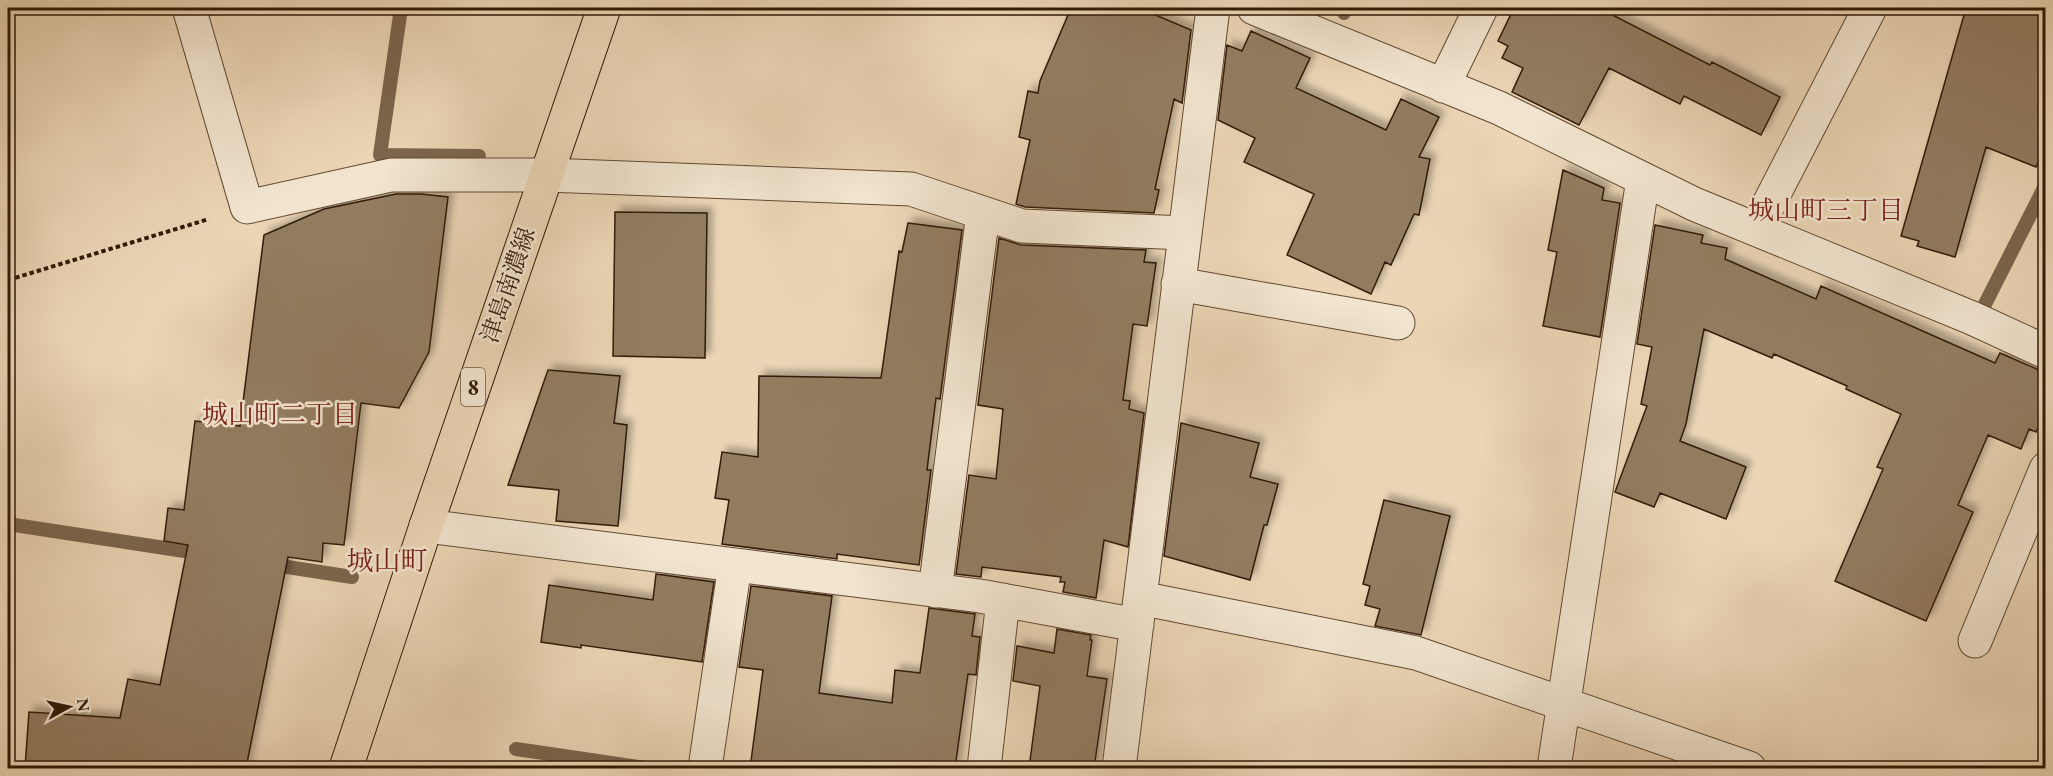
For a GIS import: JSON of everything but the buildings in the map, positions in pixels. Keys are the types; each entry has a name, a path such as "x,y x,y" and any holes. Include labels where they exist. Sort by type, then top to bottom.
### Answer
{"main road":[{"name":"津島南濃線","path":"346,768 426,526 604,8"}],"street":[{"path":"189,8 247,207 391,175 546,175 911,189 1022,226 1185,233"},
{"path":"1119,768 1213,8"},
{"path":"1254,8 1499,108 1694,204 1972,318 2046,352"},
{"path":"1443,86 1480,8"},
{"path":"1756,229 1870,8"},
{"path":"1554,768 1643,179"},
{"path":"936,591 983,213"},
{"path":"1178,284 1398,323"},
{"path":"1975,641 2046,469"},
{"path":"426,526 1003,600 1138,612 1416,653 1749,768"},
{"path":"705,768 735,565"},
{"path":"984,768 1003,600"}],"path":[{"path":"8,280 247,207"}],"waterway":[{"path":"401,8 380,155 479,156"},
{"path":"1344,13 1347,8"},
{"path":"1983,308 2046,184"},
{"path":"8,524 204,554"},
{"path":"268,564 352,577"},
{"path":"516,749 645,768"}],"district":[{"name":"城山町三丁目","path":"1826,210"},
{"name":"城山町二丁目","path":"280,414"},
{"name":"城山町","path":"387,561"}]}
